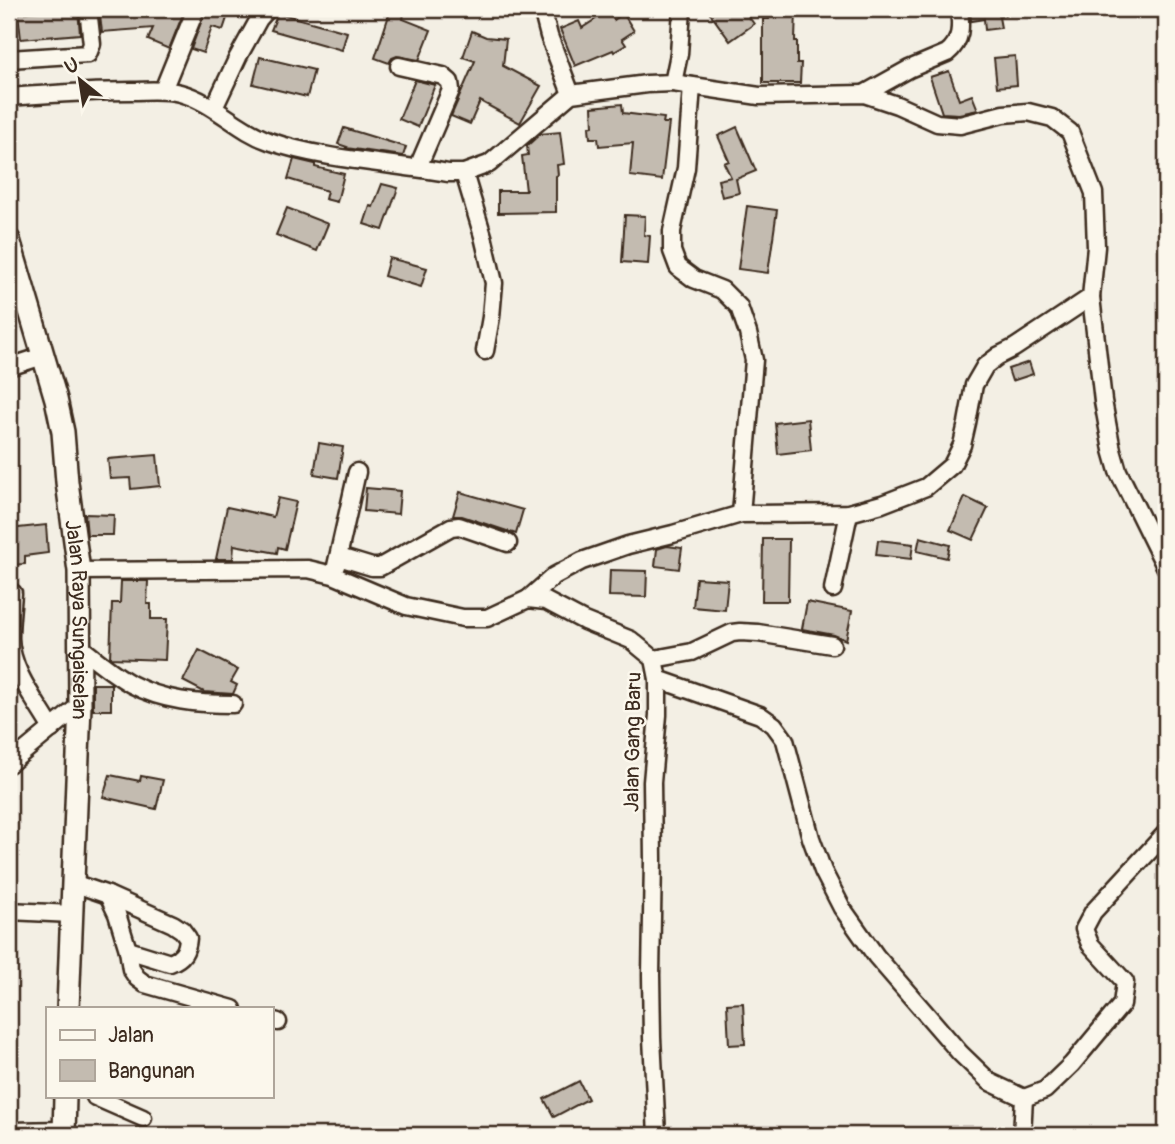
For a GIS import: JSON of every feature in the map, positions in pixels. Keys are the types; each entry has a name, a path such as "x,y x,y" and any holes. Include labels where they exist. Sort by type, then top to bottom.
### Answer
{"main road":[{"name":"Jalan Raya Sungaiselan","path":"9,240 16,292 43,356 63,432 79,571 80,705 68,1007"},
{"path":"64,1133 65,1098"}],"street":[{"path":"9,59 88,54 92,44 88,9"},
{"path":"163,90 196,9"},
{"path":"214,108 238,57 268,9"},
{"path":"542,9 571,94"},
{"path":"673,83 679,54 682,9"},
{"path":"864,94 952,49 957,44 961,26 959,9"},
{"path":"399,66 443,76 451,86 418,167"},
{"path":"9,97 163,90 194,98 266,140 281,145 448,173 464,173 489,164 571,94 647,84 673,83 759,96 864,94 937,123 960,125 1003,114 1028,111 1052,118 1070,132 1094,193 1096,247 1091,297 1103,401 1112,450 1118,471 1166,568"},
{"path":"692,86 686,168 672,231 672,251 677,267 694,279 722,290 739,307 748,332 754,360 741,514"},
{"path":"464,173 494,283 485,351"},
{"path":"79,571 308,569 333,575 406,606 463,618 487,618 528,599 554,576 582,561 628,545 741,514 849,513 926,487 952,465 962,445 974,385 985,366 1091,297"},
{"path":"9,367 43,356"},
{"path":"333,575 357,472"},
{"path":"833,589 849,513"},
{"path":"339,557 380,567 451,527 459,526 508,543"},
{"path":"13,593 10,640 13,655 21,675 52,729"},
{"name":"Jalan Gang Baru","path":"528,599 546,601 584,621 631,640 654,659 658,679 658,715 652,782 651,975 657,1135"},
{"path":"654,659 692,652 732,633 740,632 832,645"},
{"path":"81,649 131,684 153,693 179,701 233,704"},
{"path":"658,679 760,715 774,725 785,740 811,838 823,872 842,908 876,956 960,1053 990,1082 1024,1098 1045,1090 1072,1064 1122,1004 1125,982 1090,944 1084,929 1093,912 1166,833"},
{"path":"9,764 80,705"},
{"path":"73,883 173,924 188,938 183,955 170,962 128,950"},
{"path":"107,895 117,914 131,969 137,978 145,984 226,1007"},
{"path":"9,911 72,914"},
{"path":"96,1098 143,1118"},
{"path":"1022,1135 1024,1098"},
{"path":"9,1131 64,1133"}],"building":[{"path":"78,9 80,34 21,39 18,13"},
{"path":"99,9 185,9 169,49 148,40 153,28 102,32"},
{"path":"206,9 230,9 223,30 212,27 203,53 191,49"},
{"path":"391,9 404,14 403,19 431,30 419,60 397,56 389,63 375,58"},
{"path":"707,9 743,9 754,24 730,41"},
{"path":"769,9 796,9 795,41 797,63 801,63 800,83 763,83 763,19 769,19"},
{"path":"970,9 1005,9 1005,16 999,17 1001,28 985,30 984,19 971,21"},
{"path":"608,11 614,20 623,13 634,31 622,39 626,45 575,66 560,29 579,21 582,28"},
{"path":"278,13 347,32 342,50 271,30"},
{"path":"472,31 486,37 506,39 503,66 541,86 520,123 480,101 470,124 451,116 475,61 463,57"},
{"path":"1015,56 1017,85 997,87 994,58"},
{"path":"260,57 314,70 307,97 253,84"},
{"path":"949,71 959,100 972,95 978,110 959,114 942,113 930,77"},
{"path":"415,80 435,85 418,127 399,119"},
{"path":"622,104 623,113 664,118 663,123 669,123 662,180 630,176 633,143 599,146 598,138 590,138 589,127 593,126 592,107"},
{"path":"737,127 756,171 736,179 739,193 722,197 718,180 731,177 724,163 729,161 718,136"},
{"path":"344,128 406,147 403,156 346,148 338,144"},
{"path":"560,132 564,164 557,165 556,212 498,213 498,191 526,191 522,156 528,155 527,146 540,134"},
{"path":"294,159 344,174 337,202 325,199 327,191 288,179"},
{"path":"382,184 398,188 383,230 364,224"},
{"path":"747,206 777,210 768,273 738,269"},
{"path":"287,208 328,224 317,251 276,235"},
{"path":"625,215 645,216 644,235 650,236 648,264 622,262"},
{"path":"389,258 427,268 421,287 384,276"},
{"path":"1029,362 1033,374 1012,381 1008,369"},
{"path":"808,419 811,450 778,454 775,423"},
{"path":"319,443 343,447 338,478 314,474"},
{"path":"157,455 160,486 131,489 130,478 110,479 108,459"},
{"path":"366,488 400,491 398,514 364,511"},
{"path":"460,492 523,510 516,534 462,516 453,516"},
{"path":"965,497 988,508 973,540 950,530"},
{"path":"278,498 296,502 285,549 278,547 277,553 234,545 233,559 216,559 227,507 273,517"},
{"path":"85,514 114,515 113,535 87,535"},
{"path":"46,525 48,553 25,556 25,564 9,565 9,529"},
{"path":"920,537 950,545 947,558 917,551"},
{"path":"763,539 789,539 788,601 762,601"},
{"path":"878,540 913,544 911,559 876,555"},
{"path":"667,546 682,548 679,569 655,566 657,549"},
{"path":"610,570 647,571 646,597 609,596"},
{"path":"696,578 728,580 725,610 693,607"},
{"path":"121,581 148,581 147,604 151,604 151,619 167,619 165,660 110,658 112,603 120,603"},
{"path":"807,602 852,611 846,640 802,629"},
{"path":"199,650 238,670 231,682 237,685 233,694 204,692 183,681"},
{"path":"93,684 111,684 111,710 93,710"},
{"path":"110,775 140,781 141,776 163,780 156,809 103,797"},
{"path":"743,1003 745,1044 729,1045 727,1004"},
{"path":"579,1081 588,1099 554,1117 544,1099"}]}
